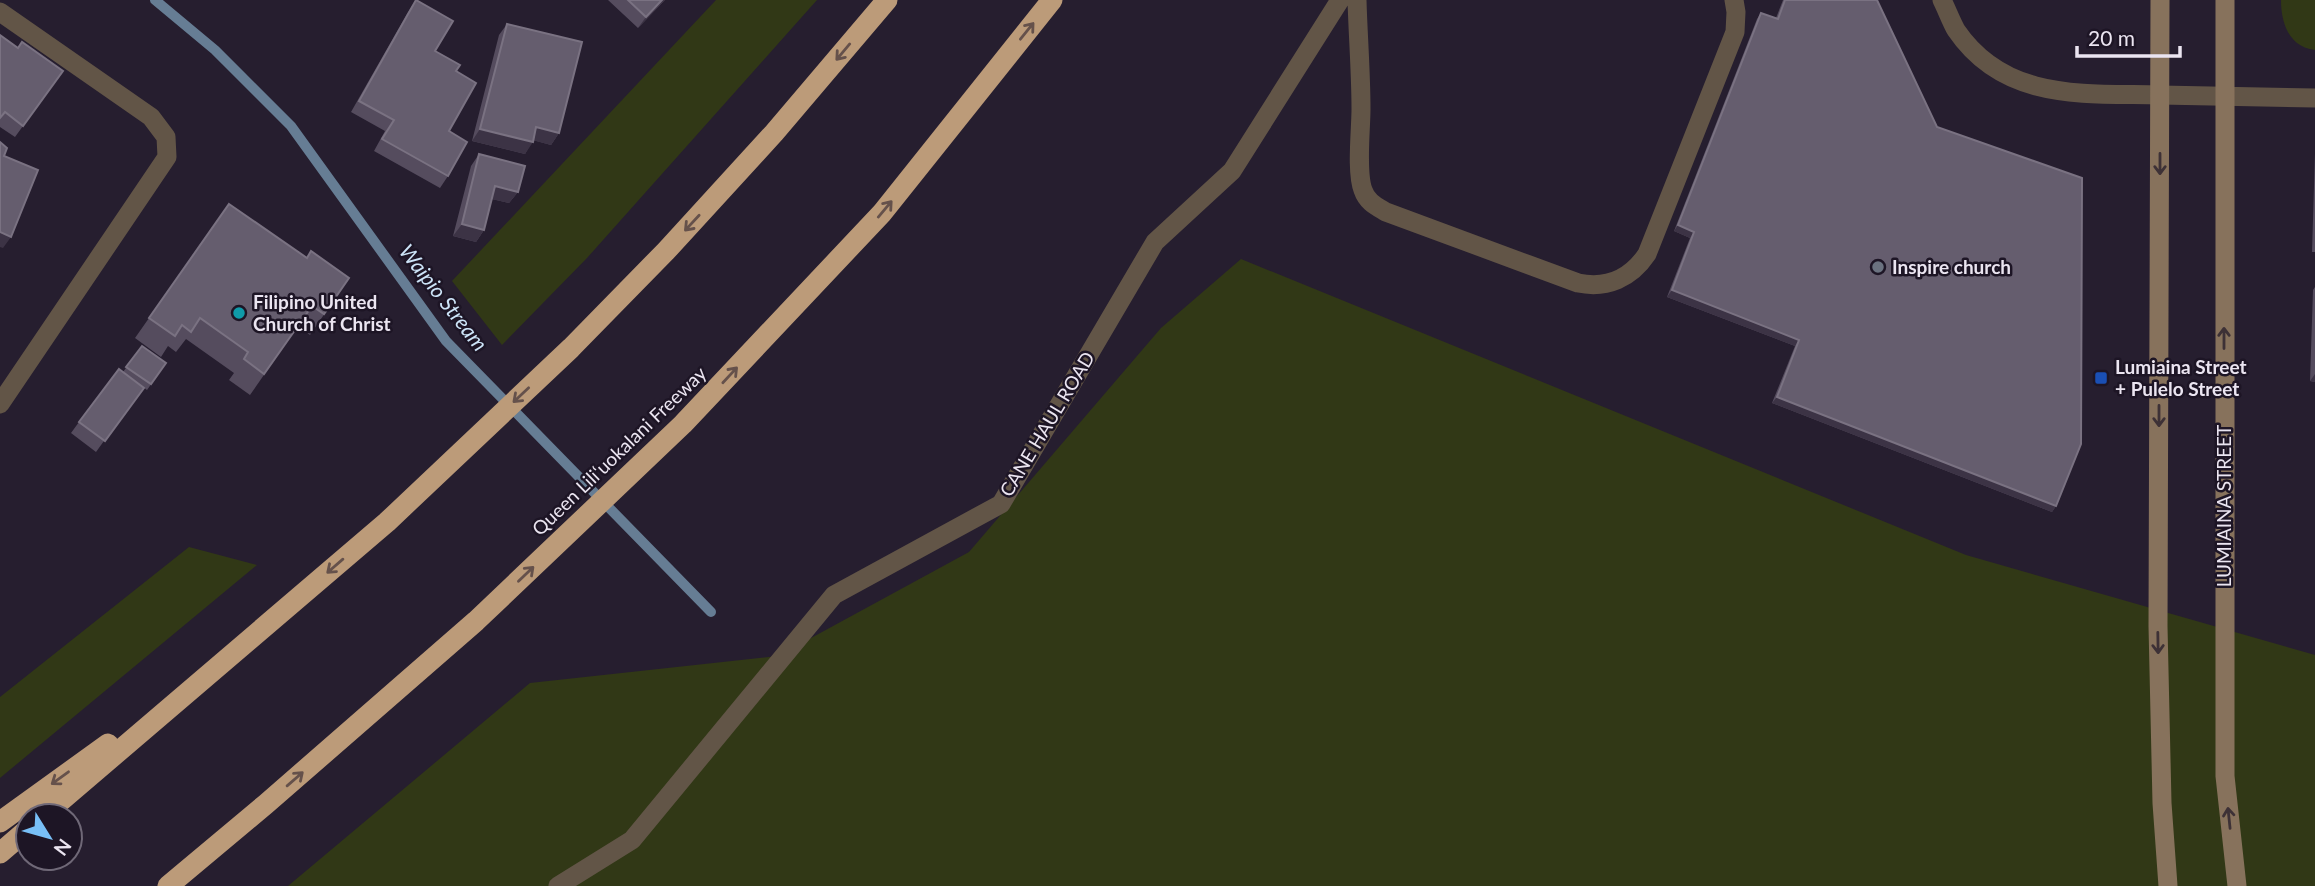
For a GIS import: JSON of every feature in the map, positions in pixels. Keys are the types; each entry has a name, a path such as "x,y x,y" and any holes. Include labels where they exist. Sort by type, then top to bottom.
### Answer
{"highway":[{"path":"59,802 387,522 570,348 666,251 765,143 887,0"},
{"name":"Queen Liliʻuokalani Freeway","path":"168,886 476,621 683,424 882,213 1052,0"},
{"path":"0,822 235,653"},
{"path":"177,886 266,804"},
{"path":"0,853 14,841"}],"main road":[{"path":"2160,0 2158,626 2162,803 2168,886"},
{"name":"LUMIAINA STREET","path":"2224,0 2225,776 2237,886"}],"street":[{"name":"CANE HAUL ROAD","path":"558,886 632,840 834,595 1001,503 1155,242 1232,170 1340,0"},
{"path":"1357,0 1361,174 1366,198 1386,212 1578,283 1596,285 1613,282 1629,274 1647,254 1735,32 1734,0"},
{"path":"1942,0 1956,29 1980,56 2002,73 2048,90 2315,99"},
{"path":"0,12 151,117 166,137 167,157 0,404"}],"green space":[{"path":"716,0 817,0 587,258 502,345 452,281"},
{"path":"2281,0 2315,0 2315,50 2299,44 2288,32"},
{"path":"1241,259 1966,555 2315,655 2315,886 288,886 530,683 778,656 969,552 1161,328"},
{"path":"189,547 257,565 0,778 0,697"}],"building":[{"path":"416,0 453,21 435,51 460,65 456,71 476,83 449,131 467,142 448,176 382,139 394,120 359,101"},
{"path":"628,0 662,0 646,17"},
{"name":"Inspire church","path":"1785,0 1877,0 1937,127 2082,178 2081,444 2056,506 1777,397 1799,340 1672,290 1694,232 1678,225 1761,13 1778,19"},
{"path":"507,24 582,42 559,133 536,127 533,142 480,129"},
{"path":"0,35 18,48 22,42 63,71 23,126 5,112 0,118"},
{"path":"0,142 7,148 4,156 38,170 11,237 0,232"},
{"path":"479,154 525,166 518,192 495,186 484,230 462,224"},
{"name":"Filipino United Church of Christ","path":"229,204 307,258 311,251 349,278 324,314 312,306 264,374 244,359 248,352 200,318 191,332 182,325 175,336 149,318"},
{"path":"142,346 166,363 151,384 126,367"},
{"path":"119,369 144,388 105,441 79,422"}],"waterway":[{"name":"Waipio Stream","path":"155,0 215,50 291,126 446,341 711,612"}],"place":[{"name":"Inspire church","path":"1878,267"},
{"name":"Filipino United Church of Christ","path":"239,313"},
{"name":"Lumiaina Street + Pulelo Street","path":"2101,378"}]}
